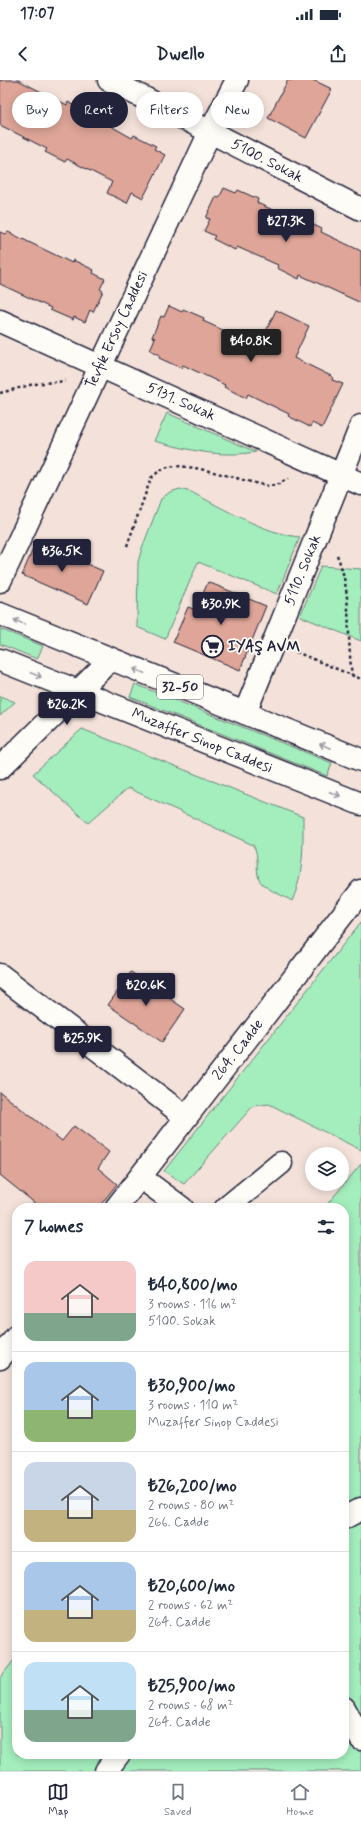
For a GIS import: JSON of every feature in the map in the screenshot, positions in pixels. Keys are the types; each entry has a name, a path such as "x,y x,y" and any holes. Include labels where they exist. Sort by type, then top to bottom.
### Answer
{"street":[{"name":"5100. Sokak","path":"109,80 361,209"},
{"name":"Tevfik Ersoy Caddesi","path":"0,581 210,132 237,80"},
{"name":"5131. Sokak","path":"0,321 98,372 361,484"},
{"name":"5110. Sokak","path":"245,713 361,426"},
{"name":"32-50","path":"0,614 361,760"},
{"path":"0,768 111,659"},
{"name":"Muzaffer Sinop Caddesi","path":"0,660 361,804"},
{"name":"264. Cadde","path":"120,1203 361,891"},
{"path":"0,975 186,1117"},
{"path":"232,1203 281,1163"},
{"path":"140,1177 175,1203"},
{"path":"0,1358 12,1342"},
{"path":"349,1515 361,1509"},
{"path":"349,1717 361,1739"},
{"path":"106,1771 115,1759"}],"path":[{"path":"0,393 34,384 98,372"},
{"path":"127,546 151,478 158,471 168,467 187,466 269,486 279,484 312,462"},
{"path":"323,522 346,584 348,596 349,651 352,675"},
{"path":"274,642 361,679"}],"green space":[{"path":"167,413 256,452 242,454 217,454 154,441"},
{"path":"180,489 191,492 259,526 287,535 300,537 277,594 198,562 165,639 137,627 138,562 161,499 170,492"},
{"path":"321,566 361,569 361,641 300,616"},
{"path":"0,629 43,646 37,659 0,644"},
{"path":"135,684 332,763 327,776 130,697"},
{"path":"0,696 15,702 0,716"},
{"path":"82,729 303,817 303,849 301,870 292,901 264,886 261,882 258,875 256,853 253,845 128,788 88,823 33,774"},
{"path":"361,922 361,1150 269,1104 253,1106 184,1184 164,1171"},
{"path":"361,1164 361,1771 0,1771 0,1678 12,1662 12,1759 349,1759 349,1203 328,1203 338,1191 349,1191 349,1178"}],"building":[{"path":"0,80 18,80 42,92 12,92 12,128 62,128 62,102 67,105 68,102 70,103 70,128 114,128 132,138 134,135 156,146 154,149 165,155 143,198 132,192 127,203 107,193 112,182 67,159 65,162 45,152 47,149 0,125"},
{"path":"288,80 313,80 332,89 306,138 268,118"},
{"path":"224,188 236,193 238,190 258,199 257,203 300,222 301,219 322,229 321,232 361,251 361,303 300,275 299,279 277,268 278,265 237,247 235,250 213,239 215,236 204,231 210,219 206,218 216,197 219,198"},
{"path":"0,232 6,234 8,232 72,263 73,260 94,270 93,273 105,279 100,289 103,291 93,312 90,310 85,322 74,317 73,320 50,310 51,308 0,284"},
{"path":"169,306 182,312 183,309 204,318 203,321 247,341 248,338 260,344 276,310 309,326 294,358 333,377 332,380 343,384 322,428 312,423 310,427 288,416 289,414 248,394 246,398 224,387 225,385 183,365 181,368 159,358 160,355 150,350 155,338 152,337 161,316 164,317"},
{"path":"36,542 103,571 88,604 22,575"},
{"path":"208,582 266,606 240,670 173,642 188,607 196,610"},
{"path":"131,972 185,1009 162,1042 108,1005"},
{"path":"0,1092 62,1141 74,1126 109,1152 98,1168 117,1184 102,1203 35,1203 0,1175"}],"place":[{"name":"IYAŞ AVM","path":"213,647"}]}
